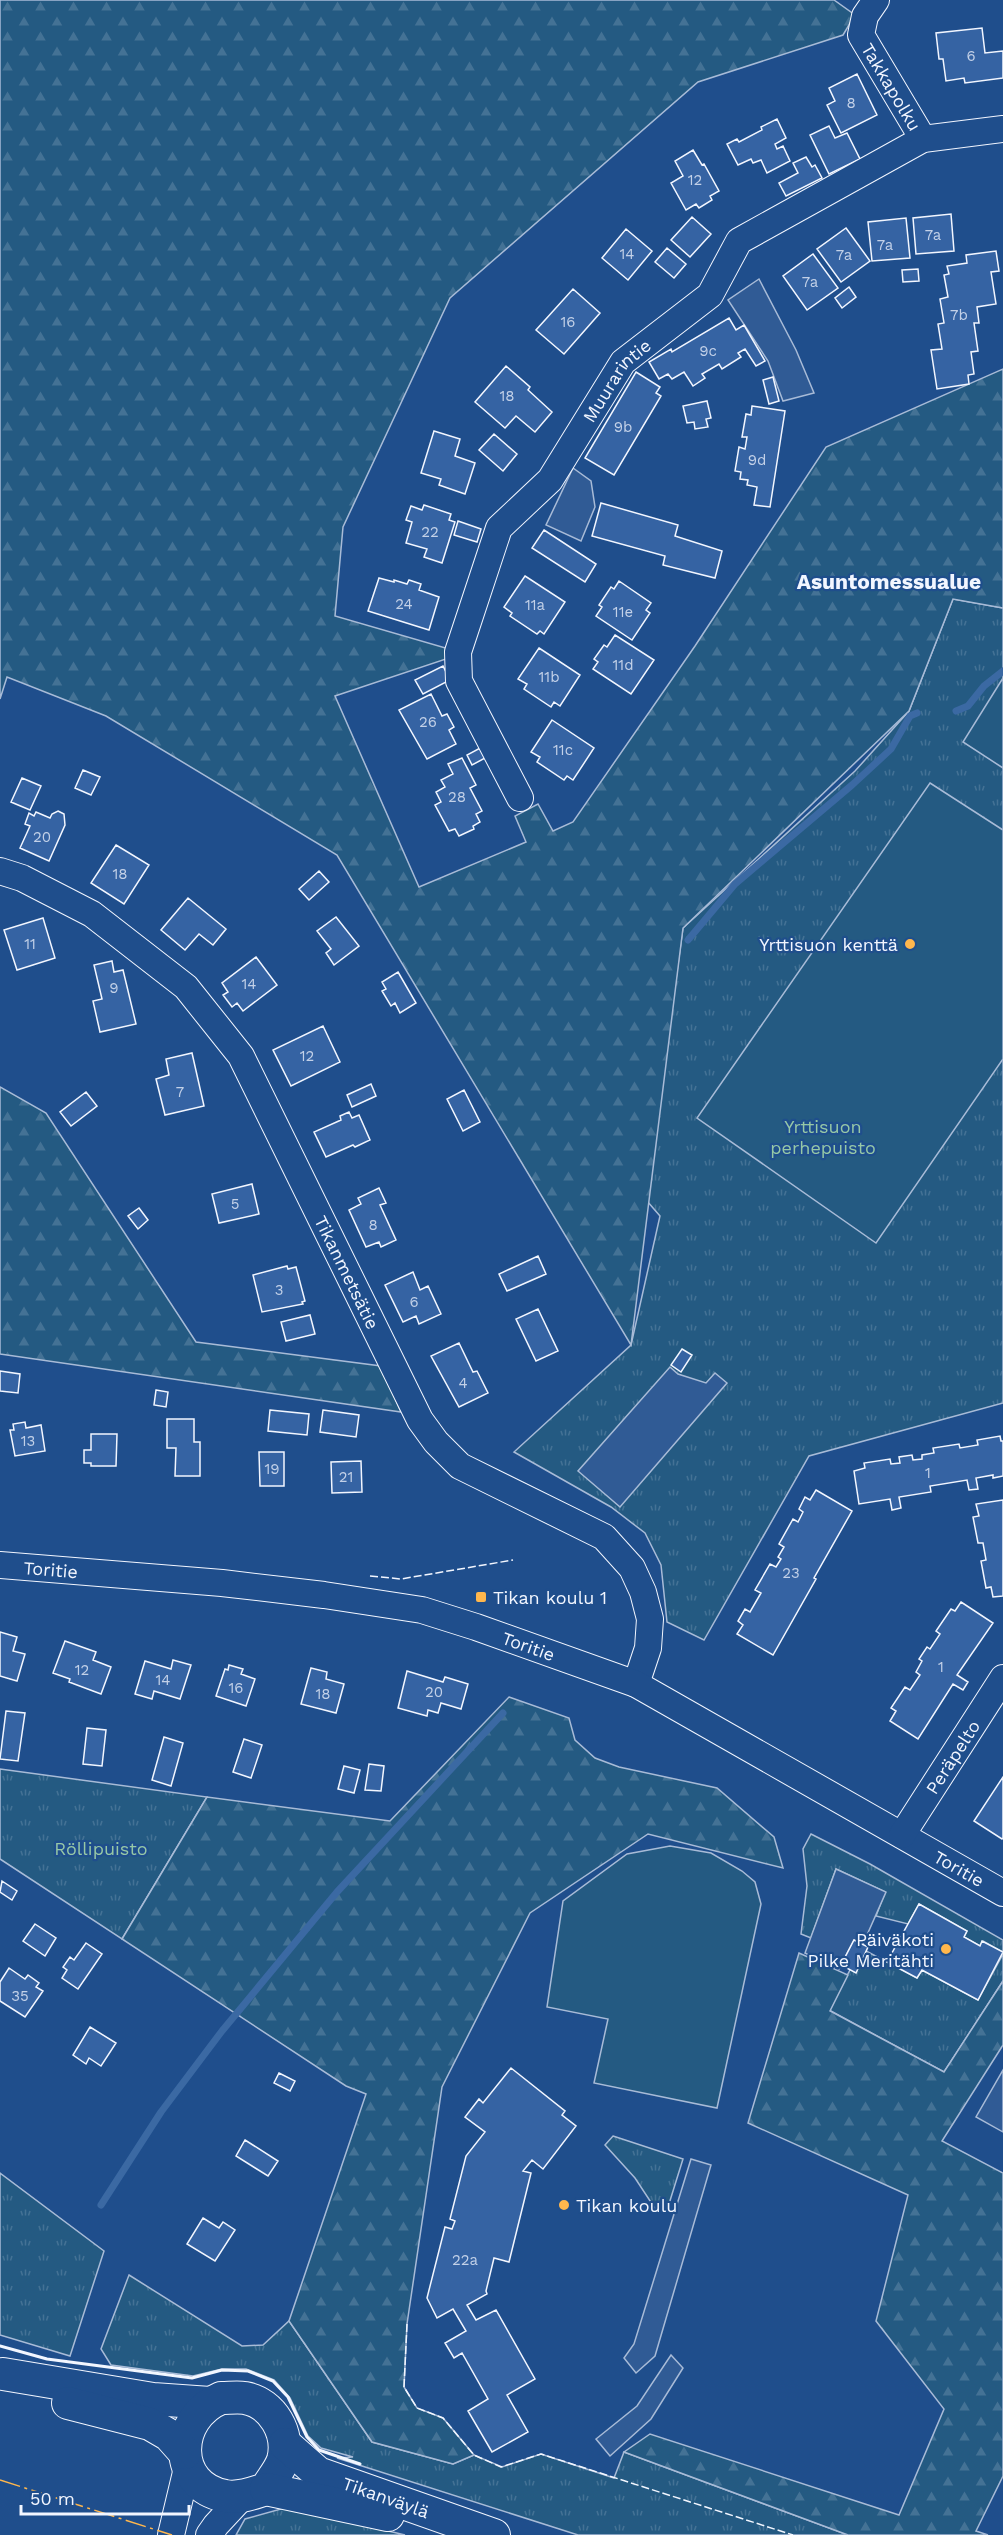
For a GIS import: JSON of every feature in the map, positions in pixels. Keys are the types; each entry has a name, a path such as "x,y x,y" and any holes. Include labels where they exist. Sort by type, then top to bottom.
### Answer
{"main road":[{"path":"2,2374 153,2399 210,2403"},
{"path":"2,2374 71,2404 150,2424 169,2435 202,2485 215,2493 227,2496 254,2493 283,2462 285,2444 281,2428 272,2413 264,2406 243,2398 221,2398 200,2411 190,2425 185,2441 186,2458"},
{"name":"Tikanväylä","path":"285,2444 318,2473 494,2535"},
{"name":"Tikanväylä","path":"254,2493 486,2535"}],"street":[{"name":"Takkapolku","path":"876,0 865,16 861,35 923,140"},
{"name":"Muurarintie","path":"520,798 459,681 458,652 499,528 550,480 623,362 710,295 739,241 923,140 1003,129"},
{"name":"Tikanmetsätie","path":"0,871 22,878 92,914 186,987 241,1056 420,1420 436,1442 460,1466 604,1537 632,1568 643,1592 650,1619 648,1648 636,1684"},
{"name":"Toritie","path":"0,1565 222,1583 324,1595 422,1610 476,1627 636,1684 1003,1893"},
{"name":"Peräpelto","path":"902,1834 1003,1678"},
{"path":"171,2535 186,2458"},
{"path":"209,2535 216,2524 254,2493"}],"green space":[{"path":"0,0 834,0 855,15 843,35 698,82 450,298 343,527 335,616 449,649 446,659 335,696 419,887 526,842 515,816 538,804 553,831 573,822 695,646 826,447 1003,369 1003,608 953,599 909,711 683,928 631,1345 337,855 106,716 7,677 0,699"},
{"name":"Yrttisuon perhepuisto","path":"953,599 1003,608 1003,1403 809,1456 704,1640 667,1622 661,1565 645,1533 611,1507 514,1452 631,1345 660,1216 634,1186 674,994 683,928 855,771 909,711"},
{"path":"1003,678 1003,768 963,742"},
{"name":"Yrttisuon kenttä","path":"930,783 1003,830 1003,1059 876,1243 697,1118"},
{"path":"0,1087 46,1113 196,1342 381,1366 401,1412 0,1354"},
{"path":"509,1697 569,1718 575,1740 595,1758 619,1767 717,1788 774,1837 783,1868 648,1834 530,1913 442,2087 407,2324 404,2387 417,2408 443,2418 474,2455 453,2464 372,2442 289,2321 366,2094 346,2086 122,1939 207,1797 390,1821"},
{"name":"Röllipuisto","path":"0,1769 207,1797 122,1939 0,1859"},
{"path":"811,1834 870,1864 1003,1940 1003,1952 983,1941 980,1946 964,1937 967,1931 919,1904 908,1924 876,1916 885,1892 836,1869 811,1938 801,1934 807,1886 803,1849"},
{"path":"670,1846 711,1853 742,1871 755,1882 761,1904 717,2108 594,2083 608,2019 547,2007 563,1901 627,1854"},
{"path":"866,1951 917,1978 922,1970 978,2000 1003,1954 1003,1981 944,2072 829,2010 850,1970"},
{"path":"799,1953 848,1975 830,2011 944,2072 1003,1981 1003,2045 942,2141 1003,2173 1003,2476 976,2531 988,2535 848,2535 624,2452 650,2434 899,2515 944,2409 876,2321 908,2195 748,2123"},
{"path":"613,2136 683,2159 668,2207 656,2210 635,2178 605,2145"},
{"path":"0,2173 104,2251 70,2356 0,2335"},
{"path":"129,2275 242,2346 263,2345 289,2321 372,2442 453,2464 474,2455 502,2467 541,2454 614,2478 624,2452 848,2535 578,2535 337,2458 353,2457 321,2448 308,2436 290,2398 274,2380 246,2369 222,2369 193,2376 111,2365 101,2349"},
{"path":"288,2507 405,2535 236,2535 245,2519"}],"shaded area":[{"path":"759,279 796,350 814,393 783,401 768,361 728,300"},
{"path":"573,468 591,481 595,507 581,541 546,525"},
{"path":"670,1367 678,1374 706,1383 715,1373 727,1383 620,1507 578,1471"},
{"path":"836,1869 886,1892 863,1944 854,1940 839,1969 805,1953"},
{"path":"1003,2070 1003,2132 976,2117"},
{"path":"691,2159 711,2165 655,2356 636,2373 624,2358 634,2344"},
{"path":"671,2355 683,2368 651,2419 610,2456 596,2439 637,2406"}],"building":[{"path":"982,28 985,53 1003,51 1003,78 965,83 964,78 946,81 943,59 939,59 936,33"},
{"path":"857,74 877,115 841,133 827,105 835,101 829,88"},
{"path":"777,119 786,138 775,144 777,149 783,146 790,161 767,173 761,160 753,163 751,159 738,165 727,144 737,139 739,142"},
{"path":"829,126 835,138 847,133 860,159 829,174 810,135"},
{"path":"693,150 719,191 710,196 712,200 699,208 696,204 686,210 671,183 683,176 675,161"},
{"path":"806,157 812,167 815,165 822,178 786,196 779,183 798,173 793,163"},
{"path":"951,214 954,251 916,254 913,218"},
{"path":"692,217 711,234 690,257 671,240"},
{"path":"906,218 910,258 872,261 868,222"},
{"path":"846,228 870,261 841,282 817,249"},
{"path":"626,229 652,251 628,280 602,258"},
{"path":"667,248 686,264 674,278 655,262"},
{"path":"996,251 999,271 991,272 996,304 977,307 979,323 974,323 978,351 971,352 974,374 968,375 969,384 937,389 931,350 942,349 938,324 944,323 940,299 948,297 944,275 949,274 947,266 967,263 966,255"},
{"path":"813,254 838,288 807,310 783,276"},
{"path":"918,269 919,281 903,282 902,270"},
{"path":"849,287 856,297 842,308 835,298"},
{"path":"573,289 600,313 564,354 536,330"},
{"path":"729,318 736,330 744,325 765,361 756,366 745,349 738,353 741,357 722,369 719,364 702,374 705,378 693,386 684,372 672,379 668,374 659,379 649,362 671,349 672,352"},
{"path":"506,366 530,387 528,390 552,412 535,432 516,416 505,428 475,402"},
{"path":"636,372 660,387 656,393 661,396 614,475 585,458"},
{"path":"773,377 779,401 769,404 763,380"},
{"path":"707,401 711,418 706,419 708,427 695,429 694,422 687,423 683,406"},
{"path":"752,406 785,411 770,507 754,505 757,487 747,485 748,480 740,479 741,472 735,471 739,447 745,449 747,437 742,437 746,414 751,415"},
{"path":"434,431 460,439 455,456 475,463 465,494 439,485 441,479 421,473"},
{"path":"494,434 517,454 503,471 479,450"},
{"path":"601,503 678,525 675,536 722,551 715,578 663,565 665,556 592,536"},
{"path":"424,505 451,514 449,520 455,522 442,563 424,557 427,549 406,543 412,522 406,520 411,506 422,510"},
{"path":"458,521 481,529 477,542 454,535"},
{"path":"544,530 596,564 585,582 532,548"},
{"path":"525,576 565,602 544,634 540,631 537,634 510,616 512,613 504,607"},
{"path":"379,578 407,584 409,580 421,584 419,590 439,597 429,630 368,611"},
{"path":"619,581 651,603 646,610 650,613 632,640 596,616 602,607 599,605 611,587 614,589"},
{"path":"615,635 654,660 631,694 593,669 598,662 594,659 604,645 607,647"},
{"path":"539,648 580,675 560,706 554,702 551,707 524,689 527,684 518,679"},
{"path":"443,666 450,680 423,694 415,680"},
{"path":"431,694 442,716 447,714 454,727 449,730 456,744 427,759 399,710"},
{"path":"552,720 594,748 573,780 567,776 564,780 537,762 540,757 531,752"},
{"path":"482,747 487,757 472,765 467,755"},
{"path":"462,758 476,785 470,788 482,811 476,814 480,822 473,826 474,829 459,836 455,829 449,831 435,805 441,802 436,792 445,787 441,780 453,774 448,764"},
{"path":"83,770 100,777 91,795 75,788"},
{"path":"22,778 41,786 30,810 11,802"},
{"path":"58,811 64,814 65,825 49,861 20,848 30,826 25,824 29,813 34,816 36,812 50,818"},
{"path":"116,845 149,865 124,904 91,883"},
{"path":"319,871 329,882 309,900 299,889"},
{"path":"188,898 226,929 213,945 199,934 185,950 161,930"},
{"path":"336,917 359,946 334,965 326,953 331,949 317,931"},
{"path":"43,918 55,958 17,970 4,930"},
{"path":"256,957 277,985 243,1011 237,1003 232,1007 223,995 228,992 222,983"},
{"path":"112,961 114,972 123,970 136,1024 100,1032 93,1001 102,999 94,965"},
{"path":"398,972 416,1003 400,1013 395,1003 391,1006 382,991 386,989 382,982"},
{"path":"323,1026 340,1062 291,1086 273,1050"},
{"path":"192,1053 204,1106 165,1115 156,1079 169,1075 166,1059"},
{"path":"371,1084 376,1096 352,1107 347,1095"},
{"path":"464,1090 480,1122 463,1131 447,1099"},
{"path":"86,1092 97,1106 71,1126 60,1112"},
{"path":"349,1112 352,1118 359,1115 370,1140 326,1157 314,1132 341,1120 340,1116"},
{"path":"252,1184 259,1214 219,1223 212,1194"},
{"path":"379,1188 386,1203 380,1205 396,1240 381,1247 379,1242 366,1247 349,1210 361,1204 358,1198"},
{"path":"139,1208 148,1220 138,1229 128,1216"},
{"path":"538,1256 546,1274 507,1291 499,1274"},
{"path":"287,1266 288,1269 296,1267 305,1301 302,1302 303,1304 262,1312 253,1275"},
{"path":"413,1272 420,1290 428,1286 441,1314 419,1324 416,1316 403,1322 385,1285"},
{"path":"538,1309 558,1351 536,1361 516,1319"},
{"path":"310,1315 315,1334 286,1341 281,1322"},
{"path":"459,1343 473,1372 477,1371 488,1393 459,1407 431,1356"},
{"path":"682,1349 692,1355 681,1372 671,1365"},
{"path":"0,1371 20,1374 18,1393 0,1391"},
{"path":"156,1390 168,1392 166,1407 154,1405"},
{"path":"270,1410 309,1414 307,1435 268,1431"},
{"path":"323,1410 359,1415 356,1437 320,1432"},
{"path":"167,1419 194,1419 194,1442 200,1442 200,1476 175,1476 176,1448 167,1448"},
{"path":"25,1422 26,1428 41,1425 45,1451 15,1456 10,1430 14,1430 13,1424"},
{"path":"91,1434 117,1434 116,1466 91,1466 91,1463 84,1463 84,1450 91,1450"},
{"path":"1000,1436 1003,1441 1003,1476 976,1478 978,1489 969,1490 967,1480 930,1486 931,1492 899,1497 901,1508 892,1510 890,1499 859,1504 854,1471 865,1468 864,1463 890,1459 891,1464 900,1463 899,1457 912,1455 913,1460 922,1459 922,1455 934,1453 933,1448 959,1444 960,1448 978,1445 977,1440"},
{"path":"259,1452 284,1452 284,1486 260,1486"},
{"path":"361,1461 362,1492 332,1493 331,1462"},
{"path":"816,1490 852,1511 773,1655 737,1634 743,1625 738,1621 745,1609 750,1612 761,1593 755,1590 770,1564 776,1567 781,1559 778,1557 784,1547 779,1544 793,1519 798,1522 803,1512 799,1509 805,1497 810,1500"},
{"path":"1003,1500 1003,1596 993,1597 991,1587 986,1588 981,1561 986,1560 983,1543 978,1543 973,1517 979,1516 976,1504"},
{"path":"961,1602 993,1623 957,1675 968,1682 963,1690 953,1684 918,1739 890,1721 896,1711 891,1708 905,1687 910,1690 920,1675 916,1672 922,1661 919,1659 927,1647 930,1649 940,1634 936,1631 951,1609 955,1611"},
{"path":"0,1632 17,1637 13,1651 25,1654 17,1681 0,1676"},
{"path":"65,1641 96,1652 93,1660 111,1667 101,1694 69,1682 70,1679 53,1673"},
{"path":"173,1660 191,1665 180,1699 154,1691 152,1699 135,1694 145,1661 171,1669"},
{"path":"229,1665 243,1669 241,1674 255,1679 246,1706 216,1696 225,1669 228,1670"},
{"path":"311,1668 327,1672 326,1679 344,1684 336,1713 301,1704"},
{"path":"407,1671 443,1682 445,1677 468,1684 461,1709 441,1703 438,1713 428,1710 427,1716 398,1708"},
{"path":"6,1711 25,1713 18,1761 0,1759"},
{"path":"87,1728 106,1730 102,1766 83,1764"},
{"path":"164,1737 183,1743 171,1786 152,1780"},
{"path":"244,1739 262,1745 251,1778 233,1772"},
{"path":"369,1764 384,1766 381,1791 365,1790"},
{"path":"344,1766 360,1770 354,1793 338,1789"},
{"path":"1003,1777 1003,1838 1002,1839 974,1821"},
{"path":"2,1881 17,1891 12,1900 0,1892"},
{"name":"Päiväkoti Pilke Meritähti","path":"919,1904 967,1931 964,1937 980,1946 982,1941 1003,1952 978,2000 922,1970 917,1978 887,1962"},
{"path":"35,1924 56,1938 45,1956 23,1941"},
{"path":"854,1940 868,1947 856,1973 841,1965"},
{"path":"86,1943 102,1954 78,1989 62,1978 67,1970 63,1967 70,1957 74,1960"},
{"path":"9,1968 25,1979 28,1975 39,1983 36,1987 43,1991 25,2017 0,2001 0,1982"},
{"path":"90,2027 116,2043 101,2066 89,2058 86,2064 73,2055"},
{"path":"511,2068 565,2111 562,2115 576,2126 543,2169 532,2160 523,2171 531,2173 509,2262 494,2258 487,2294 467,2305 476,2320 496,2310 535,2379 507,2395 528,2432 492,2452 468,2411 488,2399 462,2353 454,2358 445,2343 466,2331 453,2309 437,2318 427,2298 445,2227 452,2229 455,2221 450,2219 466,2156 485,2132 465,2117 479,2099 483,2103"},
{"path":"279,2073 295,2081 290,2091 274,2083"},
{"path":"245,2140 278,2161 268,2176 236,2156"},
{"path":"203,2218 219,2228 223,2222 235,2230 215,2261 187,2244"}],"waterway":[{"path":"956,711 968,706 984,686 1003,671"},
{"path":"688,940 735,884 891,749 910,716 917,713"},
{"path":"101,2205 161,2112 222,2031 337,1892 503,1713"}],"fence":[{"path":"370,1576 401,1579 513,1560"},
{"path":"407,2324 404,2387 417,2408 443,2418 474,2455 501,2467 541,2454 793,2535"}],"wall":[{"path":"0,2346 47,2359 192,2378 222,2370 248,2371 273,2381 288,2397 307,2437 319,2450 360,2464"}],"power":[{"path":"0,2480 172,2535"}],"place":[{"name":"Yrttisuon kenttä","path":"910,944"},
{"name":"Tikan koulu 1","path":"481,1597"},
{"name":"Päiväkoti Pilke Meritähti","path":"946,1949"},
{"name":"Tikan koulu","path":"564,2205"}],"district":[{"name":"Asuntomessualue","path":"889,581"}]}
